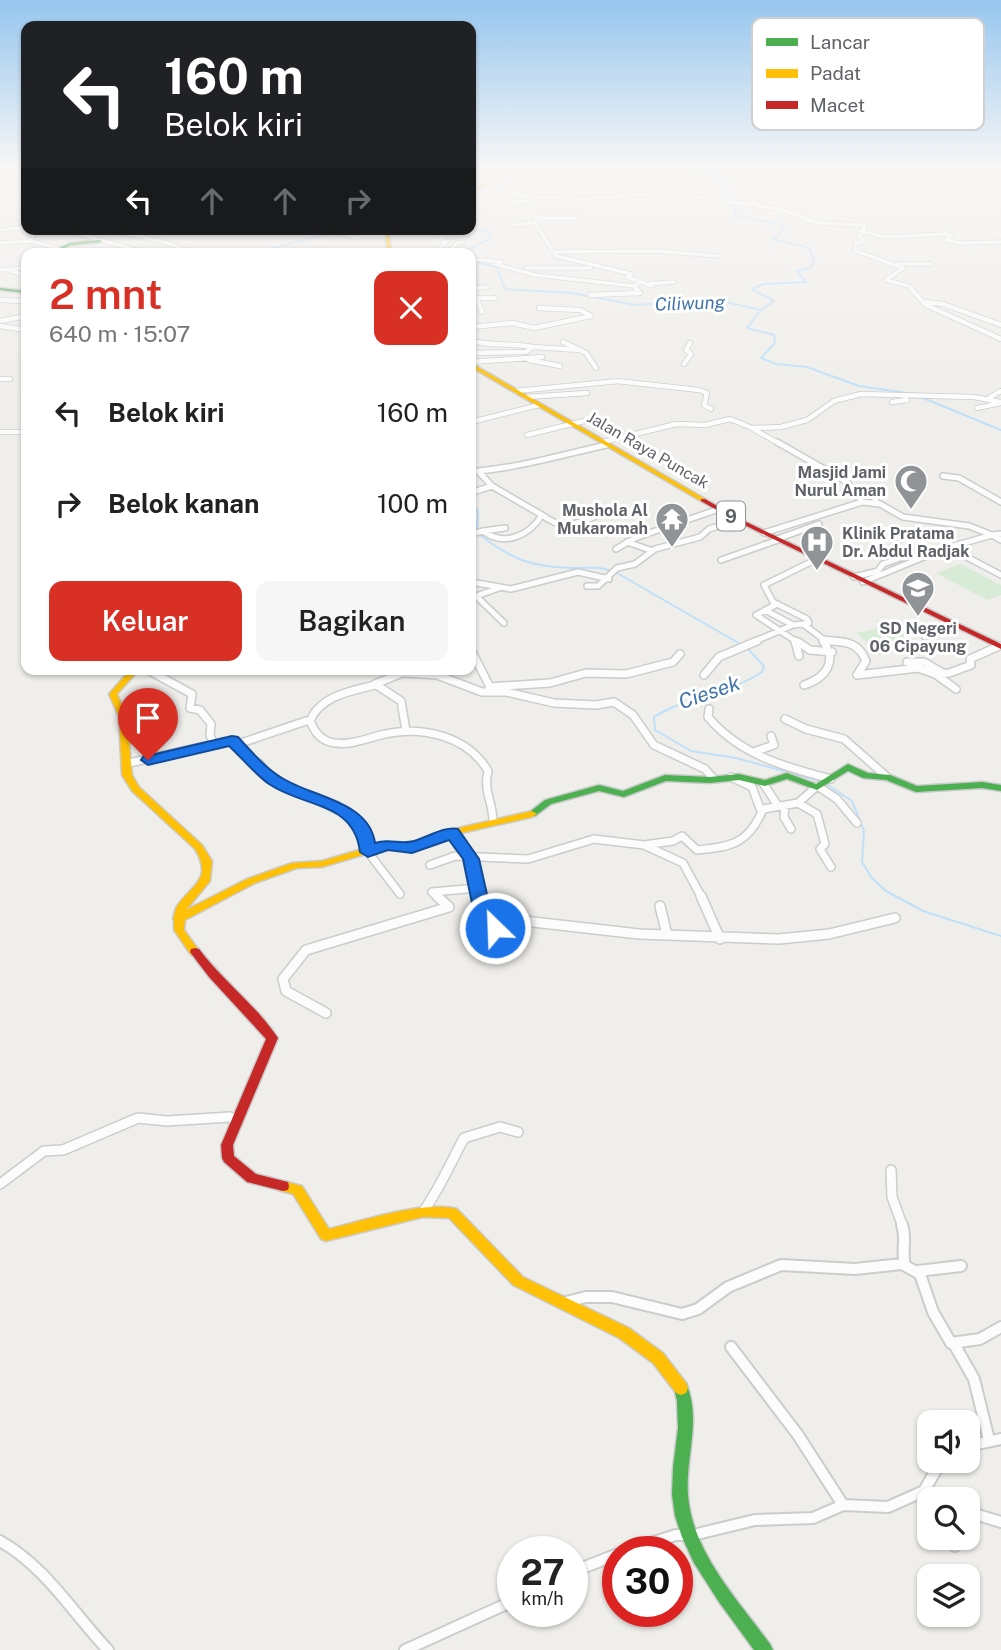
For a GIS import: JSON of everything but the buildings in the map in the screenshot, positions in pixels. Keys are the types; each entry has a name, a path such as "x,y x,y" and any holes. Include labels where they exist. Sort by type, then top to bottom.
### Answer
{"main road":[{"path":"0,287 21,285"},
{"path":"0,287 21,291"},
{"name":"Jalan Raya Puncak","path":"476,367 738,520 1000,646"},
{"path":"130,675 113,694 123,717 125,764 135,789 199,847 207,861 207,877 181,908 177,919 185,940 207,970 251,1010 272,1038 227,1145 232,1164 252,1178 297,1190 323,1234 423,1212 452,1213 509,1274 633,1341 666,1366 680,1385 685,1400 686,1423 680,1496 693,1535 721,1590 764,1650"},
{"path":"177,919 251,881 281,870 303,864 322,864 386,845 412,848 492,822 533,814 548,802 599,788 624,794 665,778 714,779 730,776 763,783 787,776 823,784 848,767 866,776 887,777 916,789 982,785 1001,788"}],"street":[{"path":"550,247 556,256 581,260 595,267"},
{"path":"858,247 856,251 902,268 887,280 909,286 925,302 1001,339"},
{"path":"553,252 587,253 642,248 718,256"},
{"path":"476,258 534,268 595,267 631,273 634,275 627,277 652,286"},
{"path":"0,263 5,270"},
{"path":"495,264 535,275 553,275 614,286 674,282"},
{"path":"894,264 931,264"},
{"path":"476,285 488,287"},
{"path":"590,295 640,293 634,286"},
{"path":"482,312 477,299 495,298"},
{"path":"0,303 21,301"},
{"path":"925,302 943,304 1001,325"},
{"path":"534,328 591,316 580,310 539,308"},
{"path":"966,314 972,312 970,309"},
{"path":"0,324 21,318"},
{"path":"476,327 513,323 540,332"},
{"path":"0,324 21,328"},
{"path":"12,333 21,330"},
{"path":"510,338 519,344 533,347"},
{"path":"476,342 496,348 519,344"},
{"path":"563,342 586,353 596,368"},
{"path":"684,364 691,354 686,350 690,343"},
{"path":"476,353 521,352 542,344 565,352 581,350"},
{"path":"476,363 542,357"},
{"path":"518,358 560,366"},
{"path":"0,379 10,379"},
{"path":"516,391 620,380 699,390 707,393 704,405 711,409"},
{"path":"989,398 1001,391"},
{"path":"526,397 587,393"},
{"path":"752,428 781,427 807,420 834,401 859,395 989,398 1001,402"},
{"path":"892,402 907,400 903,395"},
{"path":"977,408 1001,402"},
{"path":"476,421 539,405"},
{"path":"527,435 596,418"},
{"path":"594,517 568,527 555,525 492,486 478,471 514,468 546,457 676,424 705,425 730,419 752,428 847,482 862,502"},
{"path":"0,432 21,432"},
{"path":"943,476 959,478 1001,502"},
{"path":"476,491 492,486"},
{"path":"870,490 877,503"},
{"path":"764,533 862,502 877,503 903,517 970,526 1001,540"},
{"path":"616,549 627,542 719,509"},
{"path":"476,532 499,541 529,531 541,515"},
{"path":"587,586 596,586 609,578 615,569 635,564 653,551 700,537 709,529 738,520"},
{"path":"721,560 819,524"},
{"path":"476,532 505,528"},
{"path":"859,580 953,544 1001,534"},
{"path":"627,542 653,551"},
{"path":"943,550 963,555 1001,575"},
{"path":"859,580 878,571 883,564 900,558"},
{"path":"704,675 717,658 737,648 781,629 809,623 804,616 777,604 764,584 817,559"},
{"path":"504,623 476,597 500,588 535,585 578,572 609,578"},
{"path":"476,583 500,588"},
{"path":"777,604 756,615 781,629 806,649 832,652"},
{"path":"765,610 793,625"},
{"path":"803,624 822,639 832,652 826,674 804,685"},
{"path":"925,637 959,627"},
{"path":"822,639 846,639 862,650 866,663 857,675 918,668 938,673 958,671 971,665 970,659 1000,646"},
{"path":"797,642 799,656"},
{"path":"478,691 490,687 550,682 586,673 622,674 673,662 680,654"},
{"path":"476,660 490,687"},
{"path":"907,662 924,662 956,689"},
{"path":"157,675 192,694 190,708 200,710 211,724 210,735 214,745"},
{"path":"393,675 379,680 375,685 319,706 311,714 310,721 319,738 341,745 406,731 454,740 482,761 488,771 484,787 493,807 492,822"},
{"path":"437,675 478,691 506,692 554,703 596,705 614,702 633,715 654,745 705,769 714,779"},
{"path":"375,685 401,701 406,731"},
{"path":"709,709 708,717 717,729 777,766 823,784 857,823"},
{"path":"785,719 805,731 833,735 848,742 887,777"},
{"path":"238,744 274,729 310,721"},
{"path":"756,751 774,745 771,736"},
{"path":"125,764 232,740 242,752 260,764 273,780 344,810 365,830 368,852 400,894"},
{"path":"430,865 447,858 469,856 528,859 573,843 594,839 643,845 673,841 682,836 698,850 724,848 752,832 761,811 752,787 730,776"},
{"path":"763,783 781,807 791,828"},
{"path":"761,811 798,803 823,784"},
{"path":"798,803 817,814 825,844 820,849 831,867"},
{"path":"453,833 469,856 483,902 483,913 495,928 492,936 508,951"},
{"path":"643,845 683,863 707,907 720,939"},
{"path":"326,1013 286,991 284,979 306,950 449,907 432,892 477,888"},
{"path":"660,906 667,935"},
{"path":"492,923 515,920 621,933 720,939 785,939 829,934 895,918"},
{"path":"0,1184 44,1151 63,1150 138,1118 167,1121 230,1117 237,1122"},
{"path":"423,1212 445,1180 448,1167 464,1138 500,1128 518,1132"},
{"path":"891,1170 892,1197 906,1236 902,1255 905,1265"},
{"path":"564,1303 586,1297 612,1297 682,1314 698,1309 728,1287 781,1265 855,1269 905,1265 918,1271 961,1266"},
{"path":"918,1271 933,1312 974,1379 995,1439"},
{"path":"954,1344 980,1339 1001,1327"},
{"path":"731,1347 798,1435 843,1505"},
{"path":"673,1536 693,1535 755,1520 813,1518 843,1505 882,1508 917,1494"},
{"path":"980,1516 1001,1522"},
{"path":"0,1541 16,1549 42,1574 108,1650"},
{"path":"405,1650 497,1608"}],"green space":[{"path":"960,564 1001,585 1001,595 987,600 936,573"},
{"path":"884,619 905,636 897,639 905,644 886,650 889,654 879,655 857,633 884,627 876,621"}],"waterway":[{"path":"761,310 774,301 752,289 764,284 806,282 797,271 810,268 814,263 810,248 806,247"},
{"name":"Ciliwung","path":"476,262 497,267 505,289 571,293 636,305 717,300 761,310"},
{"name":"Ciliwung","path":"761,310 747,328 774,335 775,343 761,358 776,364 807,367 859,386 914,394"},
{"name":"Ciliwung","path":"923,398 1001,430"},
{"name":"Ciesek","path":"476,508 477,530"},
{"name":"Ciesek","path":"480,535 502,551 534,564 612,571"},
{"name":"Ciesek","path":"617,573 742,645"},
{"name":"Ciesek","path":"747,648 764,666 762,672 654,717 655,730 691,751 736,758 820,781"},
{"name":"Ciesek","path":"825,783 852,801 864,831 862,862 872,878 886,891 923,911 1001,936"}],"traffic: fast":[{"path":"0,289 21,291"},
{"path":"532,814 548,802 599,788 624,794 665,778 710,780 739,777 765,783 787,776 817,787 848,767 866,776 887,777 916,789 982,785 1001,788"},
{"path":"681,1388 686,1415 680,1481 683,1516 690,1537 712,1577 764,1650"}],"traffic: slow":[{"path":"476,368 703,500"},
{"path":"130,675 113,694 123,717 127,775 135,789 199,847 207,861 205,881 180,911 179,930 195,952"},
{"path":"178,919 251,881 296,865 322,864 386,845 412,848 449,833 532,814"},
{"path":"283,1186 297,1190 326,1235 423,1212 452,1213 518,1281 624,1333 658,1358 681,1388"}],"traffic: jam":[{"path":"703,500 738,520 1001,647"},
{"path":"195,952 272,1038 227,1145 228,1158 252,1178 283,1186"}],"place":[{"name":"Masjid Jami Nurul Aman","path":"911,511"},
{"name":"Mushola Al Mukaromah","path":"672,549"},
{"name":"Klinik Pratama Dr. Abdul Radjak","path":"817,572"},
{"name":"SD Negeri 06 Cipayung","path":"918,618"}],"route":[{"path":"148,760 200,750 232,740 242,752 260,764 273,780 344,810 365,830 368,852 386,845 412,848 453,833 473,863 477,888 483,902 483,913 495,928"}]}
